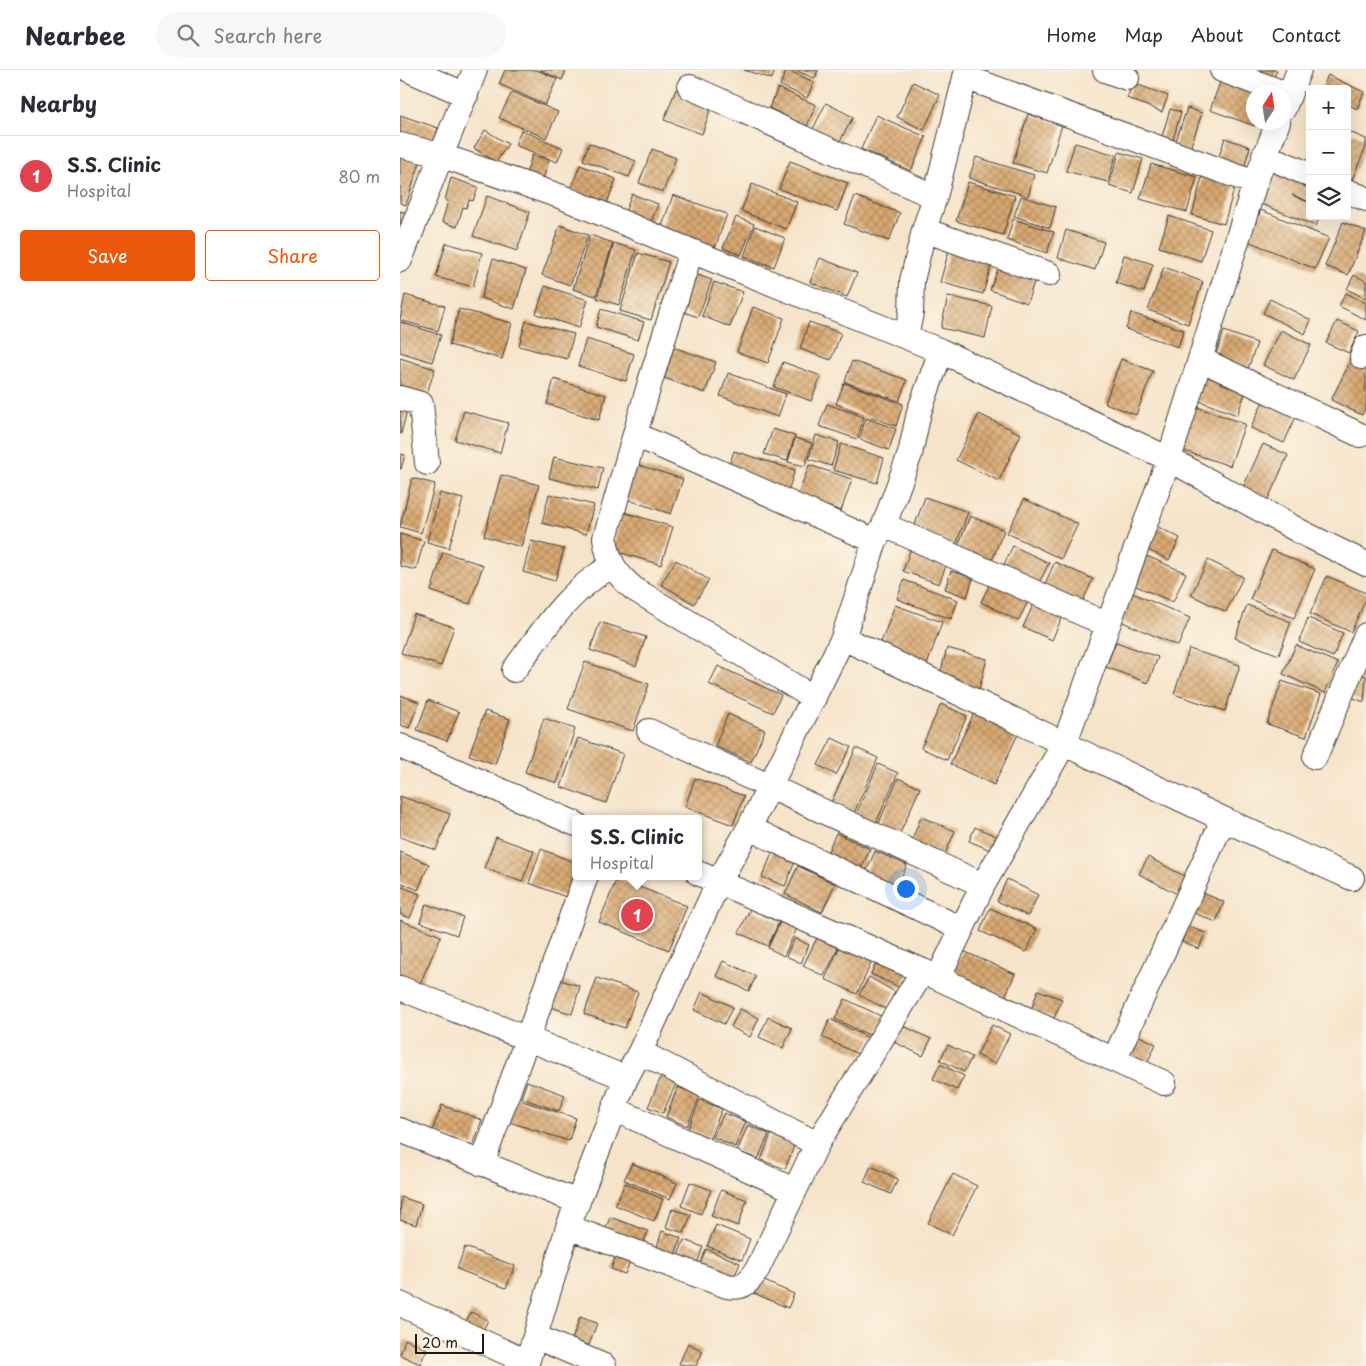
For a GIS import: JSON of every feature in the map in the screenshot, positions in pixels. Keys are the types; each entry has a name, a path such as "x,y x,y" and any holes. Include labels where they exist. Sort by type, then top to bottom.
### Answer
{"street":[{"path":"409,70 466,95"},
{"path":"400,260 475,70"},
{"path":"1105,70 1127,78"},
{"path":"1222,70 1255,85"},
{"path":"1291,85 1299,70"},
{"path":"906,337 911,313 912,281 966,73 1255,183"},
{"path":"690,88 935,197"},
{"path":"568,1227 727,1286 739,1288 748,1283 756,1272 817,1144 962,929 983,885 1064,742 1170,459 1255,183 1275,130"},
{"path":"400,145 440,155 562,197 691,252 941,350 1170,459 1300,532 1366,564"},
{"path":"1264,155 1306,173"},
{"path":"1351,193 1366,199"},
{"path":"924,230 1050,274"},
{"path":"691,252 650,382 605,538 607,554 619,577 634,589 814,698"},
{"path":"400,1304 526,1364 536,1337 568,1227 626,1078 640,1052 708,877 749,828 843,638 910,454 919,412 941,350"},
{"path":"1200,359 1360,435"},
{"path":"400,398 421,404 427,463"},
{"path":"636,435 1108,625"},
{"path":"514,670 562,605 591,578 612,566"},
{"path":"1315,757 1366,635"},
{"path":"843,638 1064,742 1223,820 1352,878"},
{"path":"649,731 983,885"},
{"path":"400,746 572,822"},
{"path":"1114,1060 1223,820"},
{"path":"749,828 962,929"},
{"path":"708,877 931,974 1164,1083"},
{"path":"482,1164 526,1037 585,880"},
{"path":"400,988 626,1078"},
{"path":"640,1052 817,1144"},
{"path":"614,1109 794,1190"},
{"path":"400,1130 578,1202"},
{"path":"536,1337 604,1366"}],"building":[{"path":"505,70 537,70 557,79 545,105 499,84"},
{"path":"540,70 566,70 562,80"},
{"path":"744,70 775,70 772,79"},
{"path":"787,70 814,82 807,98 780,85"},
{"path":"794,70 818,70 815,78"},
{"path":"1241,70 1277,70 1272,82"},
{"path":"1328,75 1349,85 1324,85"},
{"path":"1222,77 1246,88 1246,123 1210,110"},
{"path":"913,82 940,95 924,130 897,117"},
{"path":"1133,83 1168,96 1162,112 1127,98"},
{"path":"1351,86 1364,92 1357,109 1351,106"},
{"path":"778,88 816,105 807,126 769,108"},
{"path":"676,89 713,102 702,134 664,120"},
{"path":"512,92 558,112 546,138 499,118"},
{"path":"826,103 853,117 839,143 813,129"},
{"path":"1187,108 1202,113 1189,152 1174,147"},
{"path":"1170,109 1181,112 1172,143 1161,140"},
{"path":"1028,114 1062,125 1047,173 1013,163"},
{"path":"400,115 438,128 431,150 400,139"},
{"path":"876,115 926,137 911,171 861,149"},
{"path":"485,130 508,144 496,162 474,148"},
{"path":"521,130 563,148 557,162 515,145"},
{"path":"1351,133 1366,139 1366,147 1351,182"},
{"path":"1225,138 1250,147 1242,175 1216,166"},
{"path":"589,143 636,161 629,177 583,160"},
{"path":"1075,143 1116,155 1108,182 1066,171"},
{"path":"652,149 676,158 663,192 639,183"},
{"path":"400,152 421,159 406,205 400,203"},
{"path":"1119,152 1143,159 1133,193 1109,186"},
{"path":"532,155 549,160 542,183 525,178"},
{"path":"976,157 1034,175 1028,196 969,178"},
{"path":"790,161 848,183 837,211 779,189"},
{"path":"1151,164 1197,177 1187,212 1140,199"},
{"path":"580,165 616,179 607,203 571,189"},
{"path":"1272,165 1306,178 1306,200 1292,195 1306,201 1306,220 1318,220 1316,226 1259,203"},
{"path":"1202,177 1235,186 1224,224 1192,215"},
{"path":"451,178 478,187 473,201 469,200 466,208 463,207 457,227 442,222 448,201 445,200"},
{"path":"968,182 1015,196 1003,235 956,221"},
{"path":"752,184 797,202 786,229 741,211"},
{"path":"632,194 658,204 650,225 624,215"},
{"path":"673,195 727,214 715,248 661,229"},
{"path":"487,196 530,212 517,251 473,236"},
{"path":"855,196 900,213 889,241 844,224"},
{"path":"1021,196 1056,207 1050,228 1014,216"},
{"path":"1261,210 1329,238 1315,269 1248,241"},
{"path":"400,211 407,213 400,235"},
{"path":"1169,216 1211,230 1201,261 1159,247"},
{"path":"736,217 754,224 741,255 723,248"},
{"path":"1013,219 1054,232 1047,253 1007,240"},
{"path":"1343,222 1366,231 1348,275 1325,266"},
{"path":"560,225 588,235 570,285 542,275"},
{"path":"755,226 785,238 774,267 744,256"},
{"path":"1066,230 1104,242 1095,270 1058,258"},
{"path":"590,235 613,243 596,296 573,289"},
{"path":"446,243 482,253 473,287 436,277"},
{"path":"614,243 636,250 619,305 597,298"},
{"path":"950,247 993,259 983,294 940,282"},
{"path":"638,253 669,262 651,320 620,311"},
{"path":"1124,255 1153,264 1144,292 1116,283"},
{"path":"820,258 857,273 847,297 810,282"},
{"path":"493,259 526,270 514,309 481,298"},
{"path":"999,266 1035,279 1027,303 990,290"},
{"path":"1164,267 1203,282 1188,324 1148,310"},
{"path":"689,272 712,280 698,317 675,309"},
{"path":"1354,275 1366,281 1366,299 1347,289"},
{"path":"714,282 743,292 730,327 702,316"},
{"path":"545,286 588,300 579,328 536,314"},
{"path":"1346,293 1366,303 1366,320 1339,306"},
{"path":"405,295 445,306 438,331 400,320"},
{"path":"948,296 992,306 985,338 941,328"},
{"path":"1270,299 1311,320 1305,334 1263,313"},
{"path":"753,307 784,318 768,363 737,352"},
{"path":"459,309 512,323 502,359 449,345"},
{"path":"601,309 644,322 638,340 596,327"},
{"path":"1131,313 1184,330 1178,347 1126,329"},
{"path":"526,321 574,334 567,359 519,346"},
{"path":"1337,321 1359,331 1349,353 1326,343"},
{"path":"400,322 441,335 432,362 400,352"},
{"path":"809,322 841,333 831,360 800,349"},
{"path":"1281,330 1311,345 1294,380 1263,365"},
{"path":"1224,331 1257,343 1247,372 1214,360"},
{"path":"586,339 634,354 626,381 578,366"},
{"path":"670,346 716,362 705,393 659,376"},
{"path":"400,358 435,369 425,399 400,391"},
{"path":"1121,359 1153,371 1136,415 1105,403"},
{"path":"1351,360 1366,367 1366,407 1362,415 1331,400"},
{"path":"852,361 907,380 899,401 845,382"},
{"path":"783,362 821,376 811,401 774,387"},
{"path":"728,373 786,394 778,417 720,396"},
{"path":"1203,375 1246,391 1237,415 1194,399"},
{"path":"554,379 606,395 599,420 547,404"},
{"path":"844,383 903,404 896,426 836,404"},
{"path":"1264,399 1297,414 1284,443 1251,428"},
{"path":"827,404 864,417 857,439 819,426"},
{"path":"1194,406 1245,424 1230,466 1179,449"},
{"path":"400,408 407,410 401,434 400,434"},
{"path":"464,411 508,423 500,453 455,440"},
{"path":"979,414 1021,434 999,481 956,460"},
{"path":"866,418 896,429 889,450 859,439"},
{"path":"773,429 795,436 787,461 764,454"},
{"path":"816,435 839,442 831,466 809,459"},
{"path":"795,438 812,443 805,466 788,462"},
{"path":"841,444 884,458 877,483 833,470"},
{"path":"1263,444 1288,455 1264,508 1239,496"},
{"path":"734,451 795,470 788,491 727,472"},
{"path":"400,454 405,455 401,469 400,469"},
{"path":"554,457 603,468 598,490 549,478"},
{"path":"635,464 683,479 671,514 623,498"},
{"path":"809,465 852,479 841,511 798,496"},
{"path":"501,475 539,485 521,547 484,536"},
{"path":"412,478 435,484 421,533 400,527"},
{"path":"440,493 463,499 449,548 427,542"},
{"path":"549,494 594,505 586,534 542,523"},
{"path":"925,497 968,512 956,545 913,530"},
{"path":"1024,499 1078,524 1061,559 1007,533"},
{"path":"623,512 673,527 661,565 612,550"},
{"path":"970,516 1004,530 990,565 956,551"},
{"path":"1154,525 1180,538 1169,560 1144,548"},
{"path":"400,534 424,541 416,570 400,566"},
{"path":"531,541 564,549 555,581 523,572"},
{"path":"912,545 949,558 939,584 903,571"},
{"path":"1013,546 1049,563 1037,587 1001,570"},
{"path":"1272,550 1315,569 1294,618 1250,599"},
{"path":"443,552 483,565 470,604 431,591"},
{"path":"1142,554 1186,573 1173,602 1129,583"},
{"path":"676,560 709,580 694,604 661,584"},
{"path":"1208,560 1243,577 1226,612 1191,595"},
{"path":"1055,562 1093,579 1080,607 1042,590"},
{"path":"951,571 973,578 967,597 945,589"},
{"path":"1327,576 1366,593 1366,599 1351,632 1310,614"},
{"path":"992,579 1030,598 1018,621 981,602"},
{"path":"904,580 958,600 951,619 897,599"},
{"path":"1130,592 1190,618 1178,646 1118,620"},
{"path":"1034,603 1063,615 1052,640 1023,627"},
{"path":"895,605 942,622 927,665 879,648"},
{"path":"1247,605 1291,622 1279,655 1235,638"},
{"path":"414,614 454,627 441,666 401,653"},
{"path":"1308,618 1343,633 1333,657 1299,642"},
{"path":"600,622 646,637 636,666 590,650"},
{"path":"1116,642 1158,657 1148,683 1106,667"},
{"path":"1296,645 1338,663 1325,693 1283,674"},
{"path":"947,648 987,659 979,689 939,678"},
{"path":"1189,649 1240,665 1225,711 1174,694"},
{"path":"585,662 649,684 633,731 568,709"},
{"path":"718,666 781,695 773,713 709,684"},
{"path":"1354,672 1366,676 1364,702 1346,695"},
{"path":"1282,681 1321,694 1306,737 1267,724"},
{"path":"400,695 419,702 409,728 400,725"},
{"path":"428,700 459,712 447,741 417,730"},
{"path":"941,704 967,716 947,760 921,748"},
{"path":"485,711 510,719 495,764 469,755"},
{"path":"974,713 1018,734 994,785 950,764"},
{"path":"728,714 765,730 751,762 715,746"},
{"path":"544,718 575,729 557,783 525,772"},
{"path":"578,738 623,754 606,803 561,787"},
{"path":"832,738 851,747 836,775 818,765"},
{"path":"856,748 878,758 854,813 831,803"},
{"path":"878,764 898,773 874,828 854,819"},
{"path":"695,778 744,796 733,825 685,807"},
{"path":"898,778 920,788 897,840 876,830"},
{"path":"400,796 450,814 436,850 400,837"},
{"path":"921,817 955,831 943,859 910,845"},
{"path":"975,827 1001,838 995,852 969,841"},
{"path":"836,833 870,849 860,871 826,856"},
{"path":"496,837 534,851 522,882 484,868"},
{"path":"541,849 572,861 573,880 566,897 529,883"},
{"path":"774,849 796,859 785,886 762,877"},
{"path":"875,851 907,865 895,890 864,877"},
{"path":"400,852 429,864 418,890 400,882"},
{"path":"1148,857 1192,880 1183,897 1139,874"},
{"path":"798,866 835,884 822,912 785,894"},
{"path":"1007,879 1038,895 1028,916 997,901"},
{"path":"616,880 622,880 687,906 669,950 599,922"},
{"path":"400,886 420,894 410,918 400,914"},
{"path":"1201,892 1224,902 1216,922 1192,912"},
{"path":"426,904 463,917 457,935 420,922"},
{"path":"990,908 1037,929 1026,952 980,931"},
{"path":"750,909 779,922 768,946 739,933"},
{"path":"782,918 798,926 784,956 768,948"},
{"path":"400,920 441,936 418,988 400,981"},
{"path":"1188,926 1205,933 1199,949 1182,942"},
{"path":"795,938 809,945 801,963 786,956"},
{"path":"817,938 838,948 824,976 803,966"},
{"path":"841,944 873,959 857,994 825,979"},
{"path":"963,951 1015,974 1005,997 953,974"},
{"path":"879,956 909,970 901,988 871,974"},
{"path":"723,961 756,976 749,991 716,976"},
{"path":"869,977 895,992 886,1009 859,995"},
{"path":"553,978 580,986 572,1014 545,1005"},
{"path":"597,978 638,992 625,1028 584,1014"},
{"path":"1038,990 1062,999 1054,1018 1031,1010"},
{"path":"702,992 733,1007 724,1024 694,1010"},
{"path":"845,999 885,1018 875,1038 835,1019"},
{"path":"740,1009 759,1018 750,1037 731,1027"},
{"path":"768,1017 792,1028 783,1048 759,1037"},
{"path":"830,1019 871,1039 862,1056 822,1037"},
{"path":"899,1024 931,1039 923,1056 892,1041"},
{"path":"992,1025 1010,1034 995,1064 977,1055"},
{"path":"1133,1033 1156,1044 1147,1063 1124,1052"},
{"path":"948,1045 972,1057 964,1072 940,1060"},
{"path":"940,1064 964,1076 957,1090 933,1079"},
{"path":"661,1077 676,1083 663,1113 648,1107"},
{"path":"527,1081 565,1095 559,1111 521,1098"},
{"path":"678,1087 700,1096 687,1126 666,1117"},
{"path":"513,1098 576,1118 569,1141 506,1121"},
{"path":"700,1100 722,1109 710,1138 688,1129"},
{"path":"442,1105 482,1120 473,1146 432,1131"},
{"path":"724,1113 746,1122 735,1147 713,1137"},
{"path":"748,1125 769,1134 758,1159 737,1151"},
{"path":"771,1134 795,1144 785,1169 761,1160"},
{"path":"632,1163 677,1183 670,1199 624,1180"},
{"path":"871,1166 898,1179 891,1194 864,1182"},
{"path":"953,1174 977,1186 952,1235 928,1223"},
{"path":"690,1182 711,1190 701,1214 681,1206"},
{"path":"625,1183 663,1199 654,1221 615,1205"},
{"path":"721,1190 747,1200 738,1226 711,1216"},
{"path":"401,1197 422,1204 416,1225 400,1220"},
{"path":"672,1209 691,1215 684,1233 666,1227"},
{"path":"610,1217 648,1231 643,1245 605,1231"},
{"path":"716,1225 750,1239 742,1260 707,1246"},
{"path":"662,1231 681,1238 672,1263 654,1256"},
{"path":"684,1240 703,1247 695,1269 676,1261"},
{"path":"465,1247 515,1266 506,1288 457,1269"},
{"path":"706,1249 740,1263 733,1280 699,1267"},
{"path":"618,1250 632,1256 625,1274 611,1269"},
{"path":"755,1277 794,1294 788,1308 749,1291"},
{"path":"471,1312 488,1320 481,1334 464,1325"},
{"path":"580,1317 597,1323 589,1345 572,1340"},
{"path":"405,1339 427,1349 420,1364 400,1355"},
{"path":"688,1343 703,1351 696,1366 679,1364"}],"place":[{"name":"S.S. Clinic","path":"637,915"}]}
